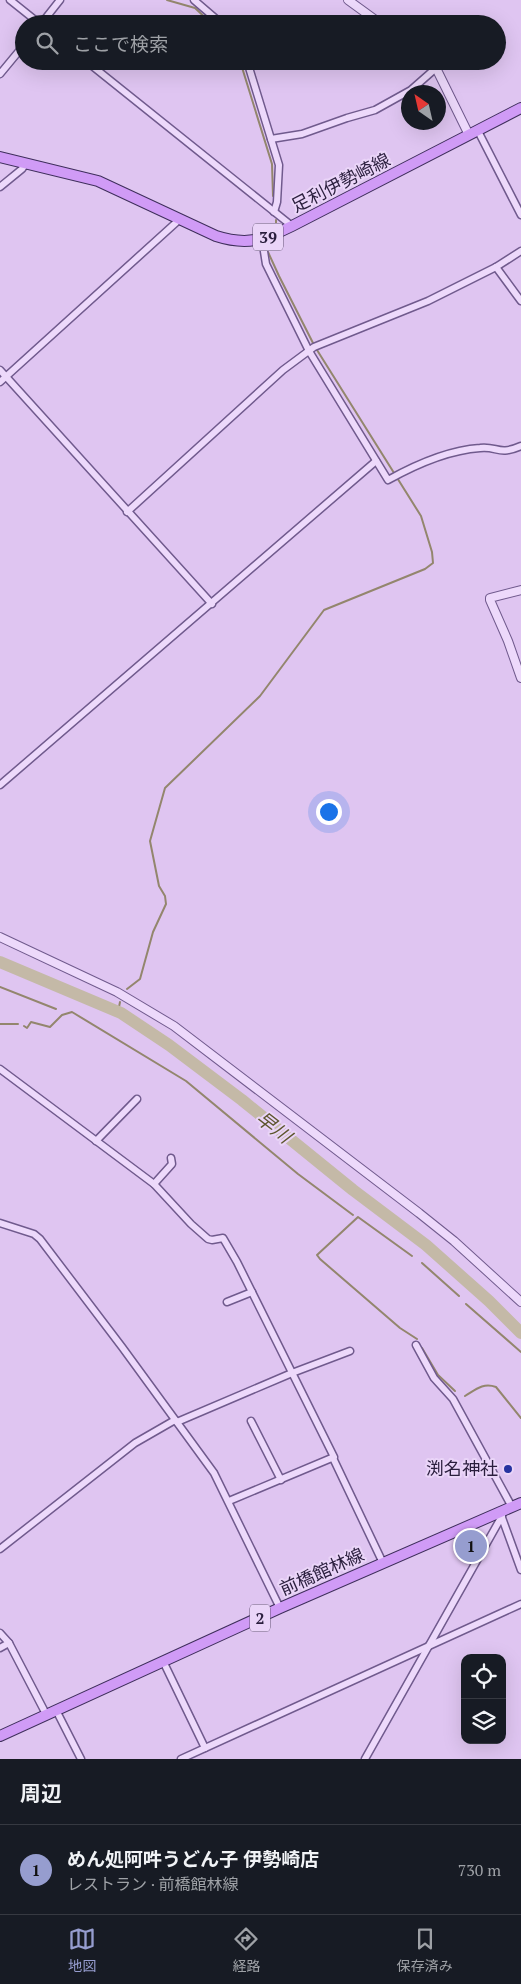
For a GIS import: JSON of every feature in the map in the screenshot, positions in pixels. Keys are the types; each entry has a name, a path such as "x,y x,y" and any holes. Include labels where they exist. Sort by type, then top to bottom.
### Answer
{"main road":[{"name":"足利伊勢崎線","path":"0,157 98,181 216,236 236,242 248,242 262,239 292,226 521,108"},
{"name":"前橋館林線","path":"0,1736 280,1608 501,1514 516,1505"}],"street":[{"path":"10,0 29,15"},
{"path":"48,15 60,0"},
{"path":"194,0 212,15"},
{"path":"351,1 369,15"},
{"path":"0,74 15,56"},
{"path":"97,70 292,226"},
{"path":"250,70 279,168 277,202 274,212"},
{"path":"271,138 302,134 375,110 411,90 434,70"},
{"path":"437,70 521,215"},
{"path":"0,187 22,169 26,163"},
{"path":"0,382 180,219"},
{"path":"262,239 266,264 309,351 388,480 445,456 480,447 504,452 521,446"},
{"path":"127,512 284,370 314,347 428,302 496,267 521,251"},
{"path":"496,267 521,301"},
{"path":"0,370 212,604"},
{"path":"0,785 376,462"},
{"path":"521,590 494,595 490,600 508,641 521,678"},
{"path":"0,937 117,992 185,1034 419,1213 454,1241 521,1302"},
{"path":"0,1069 154,1184 191,1224 208,1239 223,1238 334,1457 383,1563"},
{"path":"96,1141 137,1099"},
{"path":"154,1184 172,1164 171,1158"},
{"path":"0,1223 34,1234 40,1239 214,1473 280,1608"},
{"path":"227,1302 252,1292"},
{"path":"416,1345 434,1378 453,1399 516,1505"},
{"path":"0,1549 135,1443 176,1421 350,1351"},
{"path":"251,1421 281,1480"},
{"path":"229,1501 333,1458"},
{"path":"501,1514 521,1570"},
{"path":"365,1759 501,1514"},
{"path":"182,1759 521,1604"},
{"path":"0,1633 9,1643 81,1759"},
{"path":"0,1648 9,1643"},
{"path":"163,1661 206,1748"}],"waterway":[{"path":"167,0 195,8 202,15"},
{"path":"243,70 272,164 273,196"},
{"path":"276,220 276,227"},
{"path":"268,252 313,343"},
{"path":"127,989 140,979 153,932 166,904 165,896 159,886 150,841 165,788 260,696 324,610 425,569 433,563 432,552 421,516 317,350"},
{"name":"早川","path":"0,962 121,1013 169,1045 426,1245 489,1301 521,1333"},
{"path":"0,987 56,1009"},
{"path":"118,1012 120,1002"},
{"path":"24,1026 27,1028 31,1022 50,1027 62,1015 72,1012 186,1081 298,1174 353,1215"},
{"path":"0,1024 18,1024"},
{"path":"412,1256 358,1217 317,1255 400,1328 417,1339"},
{"path":"422,1263 459,1296"},
{"path":"466,1304 521,1352"},
{"path":"422,1348 438,1375 455,1391"},
{"path":"465,1396 483,1386 496,1387 521,1418"}],"place":[{"name":"渕名神社","path":"508,1469"},
{"name":"めん処阿吽うどん子 伊勢崎店","path":"471,1546"}]}
